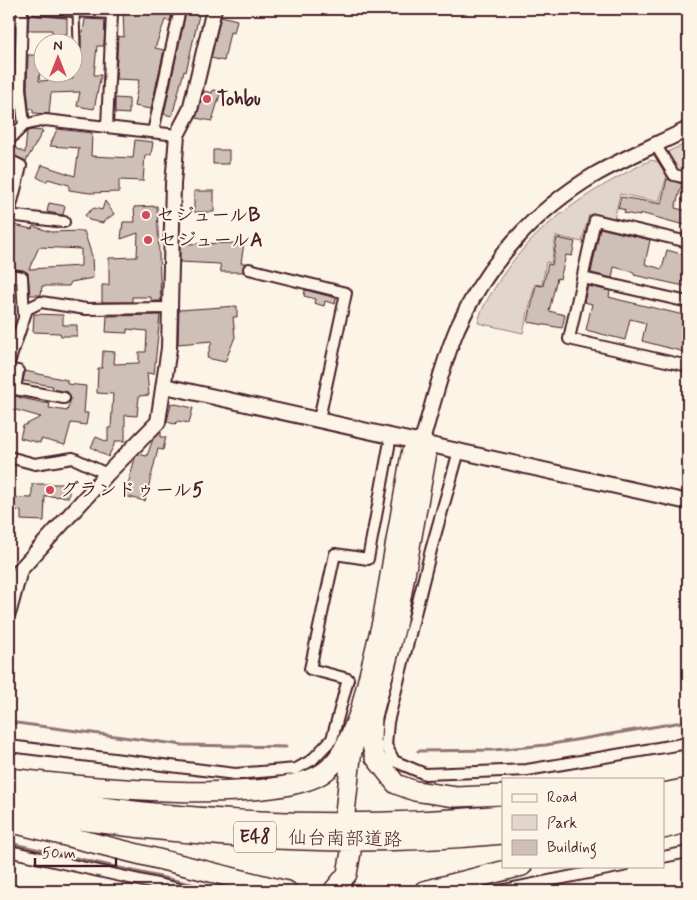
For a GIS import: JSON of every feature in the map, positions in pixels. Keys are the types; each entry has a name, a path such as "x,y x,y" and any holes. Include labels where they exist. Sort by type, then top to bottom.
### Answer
{"highway":[{"path":"350,814 351,757 366,713 411,454 422,441"},
{"path":"9,778 126,788 244,790 287,787 306,783 325,772 338,758 366,713"},
{"path":"366,713 375,757 396,784 414,791 456,797 502,795"},
{"path":"664,780 688,777"},
{"path":"664,793 688,788"},
{"name":"仙台南部道路","path":"9,792 127,811 261,821 408,821 502,815"},
{"path":"664,812 688,807"},
{"name":"仙台南部道路","path":"9,809 126,827 323,841 405,840 502,834"},
{"path":"9,822 287,891"},
{"path":"664,829 688,822"},
{"path":"342,888 346,852"},
{"path":"424,891 514,868"}],"street":[{"path":"22,9 20,88 24,124"},
{"path":"34,9 112,13 107,127"},
{"path":"153,132 180,9"},
{"path":"9,612 14,569 158,422 165,386 169,348 169,308 177,135 190,110 214,9"},
{"path":"9,140 24,124 45,120 177,135"},
{"path":"422,441 441,375 457,330 479,287 509,245 548,207 596,174 688,129"},
{"path":"655,144 674,175 688,178"},
{"path":"9,160 21,166 9,215 64,222"},
{"path":"688,242 595,220 569,339 688,366"},
{"path":"249,270 346,293 319,419"},
{"path":"9,276 22,277 24,317"},
{"path":"583,278 688,302"},
{"path":"9,363 28,309 41,302 86,309 169,308"},
{"path":"9,370 18,371 15,389 64,398"},
{"path":"165,386 422,441 688,502"},
{"path":"9,746 235,774 296,769 312,760 332,738 348,679 310,669 336,554 368,559 392,436"},
{"path":"459,450 431,550 388,722 386,745 394,761 425,774 527,770 688,743"},
{"path":"9,457 35,464 73,458 107,474"},
{"path":"9,851 188,891"},
{"path":"664,857 688,852"},
{"path":"498,891 613,868"}],"lane":[{"path":"76,11 77,32"}],"green space":[{"path":"688,143 688,173 676,171 666,158 669,151"},
{"path":"651,160 659,162 667,176 659,202 620,194 614,220 589,215 582,242 556,236 551,263 546,262 542,285 535,284 523,333 478,323 486,301 508,267 543,229 583,198"}],"building":[{"path":"123,9 173,10 170,21 165,20 155,48 164,50 151,109 134,106 139,80 116,79 118,36 124,37"},
{"path":"186,12 199,15 186,72 184,71 172,116 164,114"},
{"path":"29,15 67,18 67,32 28,30"},
{"path":"221,16 237,20 234,33 230,32 224,61 211,58"},
{"path":"85,19 105,20 104,46 97,46 94,75 101,75 94,109 77,106 80,92 51,93 49,114 33,113 33,109 29,109 27,88 28,55 32,55 32,82 82,82"},
{"path":"213,90 221,91 212,121 196,118 204,91 212,93"},
{"path":"115,98 129,99 129,114 115,113"},
{"path":"57,129 92,133 91,156 133,158 135,140 153,142 151,155 145,155 143,181 119,180 119,192 90,193 69,190 69,185 48,179 46,182 37,177 42,165 75,176 79,148 50,146"},
{"path":"27,131 43,131 26,161 9,153 12,146 25,153"},
{"path":"213,150 229,150 229,164 213,164"},
{"path":"667,179 682,184 675,208 688,211 688,226 640,213 640,216 624,213 625,210 618,208 621,197 661,204"},
{"path":"194,191 214,191 214,212 194,212"},
{"path":"105,201 114,214 102,223 89,220 85,215 94,208 102,210"},
{"path":"49,203 65,206 63,215 47,212"},
{"path":"157,206 161,301 151,301 151,297 132,297 132,302 102,302 102,285 109,285 109,258 137,257 138,233 121,239 123,222 135,222 134,207"},
{"path":"10,224 32,229 33,226 51,232 84,231 92,256 93,278 71,282 69,286 42,286 41,295 30,295 28,273 23,270 9,268","holes":["39,247 81,249 81,266 29,269"]},
{"path":"600,228 650,240 645,264 662,269 667,250 688,256 688,271 684,286 634,275 634,272 614,267 612,278 591,273"},
{"path":"557,238 575,242 572,256 566,255 560,279 557,278 549,311 565,315 562,328 528,322 536,285 543,286 548,264 552,265"},
{"path":"244,243 241,263 245,263 243,272 221,272 220,264 180,262 180,244"},
{"path":"588,286 610,291 609,297 688,316 686,338 688,339 688,353 642,341 646,323 630,319 625,340 586,330 592,304 584,302"},
{"path":"305,290 336,298 335,304 325,301 324,306 314,303 315,299 304,296"},
{"path":"237,306 237,317 233,317 235,337 225,362 207,358 212,341 178,344 179,310"},
{"path":"34,314 63,315 63,325 77,325 77,336 33,332"},
{"path":"160,315 154,374 147,373 149,395 139,396 137,416 125,415 125,441 116,441 108,457 91,447 96,437 108,442 108,428 111,428 113,394 97,393 98,368 102,368 103,351 115,352 114,364 139,363 139,352 146,352 147,331 127,329 127,333 106,332 107,316"},
{"path":"25,371 67,380 67,384 86,386 84,413 88,413 86,425 71,423 65,445 41,439 40,443 20,438 23,426 41,417 9,408 9,393 21,398 50,404 49,408 67,411 71,399 68,392 52,389 53,386 23,381"},
{"path":"171,403 193,408 189,423 178,421 175,424 167,422"},
{"path":"161,432 161,437 166,437 163,450 158,449 145,501 125,496 135,458 138,454 147,456 153,439"},
{"path":"32,484 69,484 69,497 45,496 44,521 21,520 21,511 9,510 9,497 32,498"}],"waterway":[{"path":"418,751 494,750 546,745 688,721"},
{"path":"9,722 183,745 286,747"},
{"path":"9,843 222,891"}],"place":[{"name":"Tohbu","path":"207,99"},
{"name":"セジュールB","path":"146,215"},
{"name":"セジュールA","path":"148,240"},
{"name":"グランドゥール5","path":"50,490"}]}
